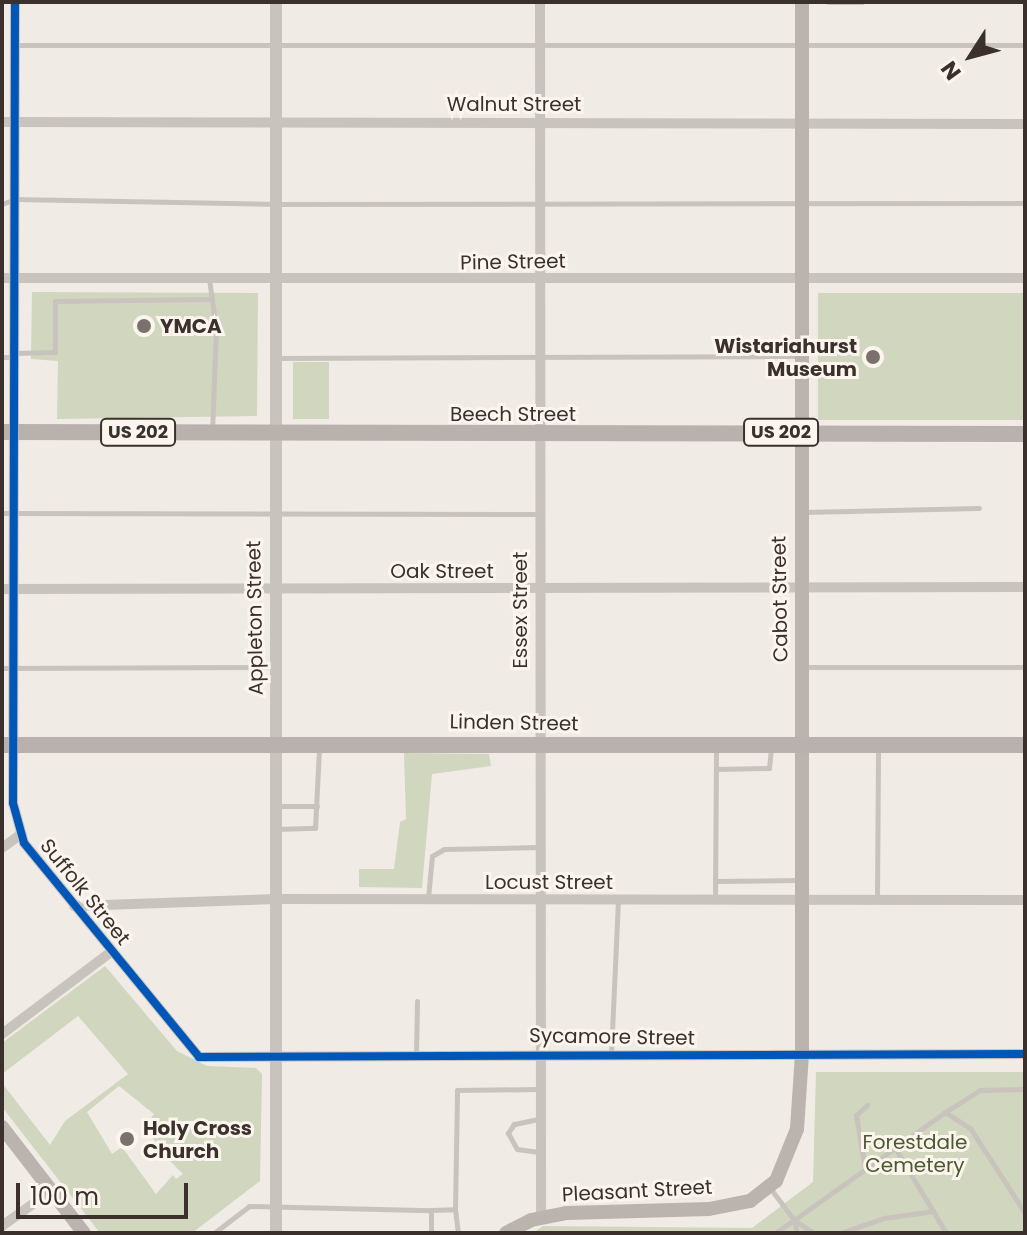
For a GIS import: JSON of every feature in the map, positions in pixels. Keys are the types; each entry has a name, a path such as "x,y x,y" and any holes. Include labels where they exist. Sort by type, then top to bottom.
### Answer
{"main road":[{"name":"Cabot Street","path":"769,1186 788,1161 797,1129 802,1054 799,432 802,2"},
{"name":"Beech Street","path":"8,432 1025,434"},
{"name":"Linden Street","path":"8,745 277,741 716,746 1025,745"},
{"path":"2,1127 84,1233"},
{"name":"Pleasant Street","path":"506,1233 541,1218 567,1213 709,1209 750,1201 769,1186"}],"street":[{"name":"Suffolk Street","path":"15,2 14,355 8,432 14,513 8,590 8,745 13,803 21,834 74,906 199,1057"},
{"name":"Appleton Street","path":"276,2 276,1233"},
{"name":"Essex Street","path":"540,2 537,1052 541,1218"},
{"name":"Walnut Street","path":"2,122 539,122 801,126 1025,124"},
{"name":"Pine Street","path":"2,278 1025,278"},
{"name":"Oak Street","path":"8,590 800,591 1025,587"},
{"path":"2,848 21,834"},
{"name":"Locust Street","path":"74,906 275,899 1025,900"},
{"path":"2,1034 112,951"},
{"name":"Sycamore Street","path":"199,1057 277,1053 537,1052 1025,1054"},
{"path":"2,1226 51,1191"}],"lane":[{"path":"828,2 862,2"},
{"path":"15,45 540,48 1025,45"},
{"path":"2,204 15,199 276,204 539,201 1025,203"},
{"path":"209,278 209,299 216,328 212,432"},
{"path":"2,357 55,352 55,301 209,299"},
{"path":"274,358 800,356"},
{"path":"799,512 979,508"},
{"path":"2,513 538,514"},
{"path":"8,668 276,667"},
{"path":"801,667 1025,667"},
{"path":"276,829 315,828 320,742"},
{"path":"877,899 878,744"},
{"path":"715,900 716,746"},
{"path":"716,769 769,768 771,746"},
{"path":"277,806 317,806"},
{"path":"427,899 432,856 444,849 539,847"},
{"path":"715,881 800,880"},
{"path":"611,1054 618,900"},
{"path":"416,1054 417,1001"},
{"path":"458,1233 455,1209 457,1090 538,1089"},
{"path":"775,1233 980,1090 1025,1089"},
{"path":"865,1169 856,1115 867,1105"},
{"path":"945,1112 970,1128 1025,1213"},
{"path":"538,1119 514,1124 508,1133 517,1149 539,1152"},
{"path":"895,1148 946,1233"},
{"path":"769,1186 794,1220 814,1233"},
{"path":"214,1233 249,1206 275,1211 455,1209"},
{"path":"431,1210 431,1233"},
{"path":"840,1233 884,1218 934,1211"},
{"path":"794,1220 797,1233"}],"green space":[{"name":"YMCA","path":"32,292 258,293 257,416 57,419 58,361 31,359"},
{"path":"818,293 1025,293 1025,420 818,420"},
{"path":"293,362 329,362 329,419 293,419"},
{"path":"404,753 489,754 491,766 432,774 422,888 359,887 359,869 394,869 400,822 406,819"},
{"path":"105,966 177,1051 207,1066 256,1068 262,1074 260,1181 192,1233 100,1233 2,1107 2,1083 50,1145 65,1121 128,1074 78,1016 2,1074 2,1043","holes":["119,1086 154,1114 144,1127 168,1158 173,1149 181,1153 170,1161 183,1174 176,1179 173,1175 156,1194 122,1147 112,1154 87,1112"]},
{"name":"Forestdale Cemetery","path":"816,1072 1025,1072 1025,1233 533,1233 543,1226 752,1228 813,1182"}],"cycle path":[{"path":"15,2 13,803 24,843 199,1057 1025,1054"}],"place":[{"name":"YMCA","path":"144,326"},
{"name":"Wistariahurst Museum","path":"873,357"},
{"name":"Holy Cross Church","path":"127,1139"}]}
